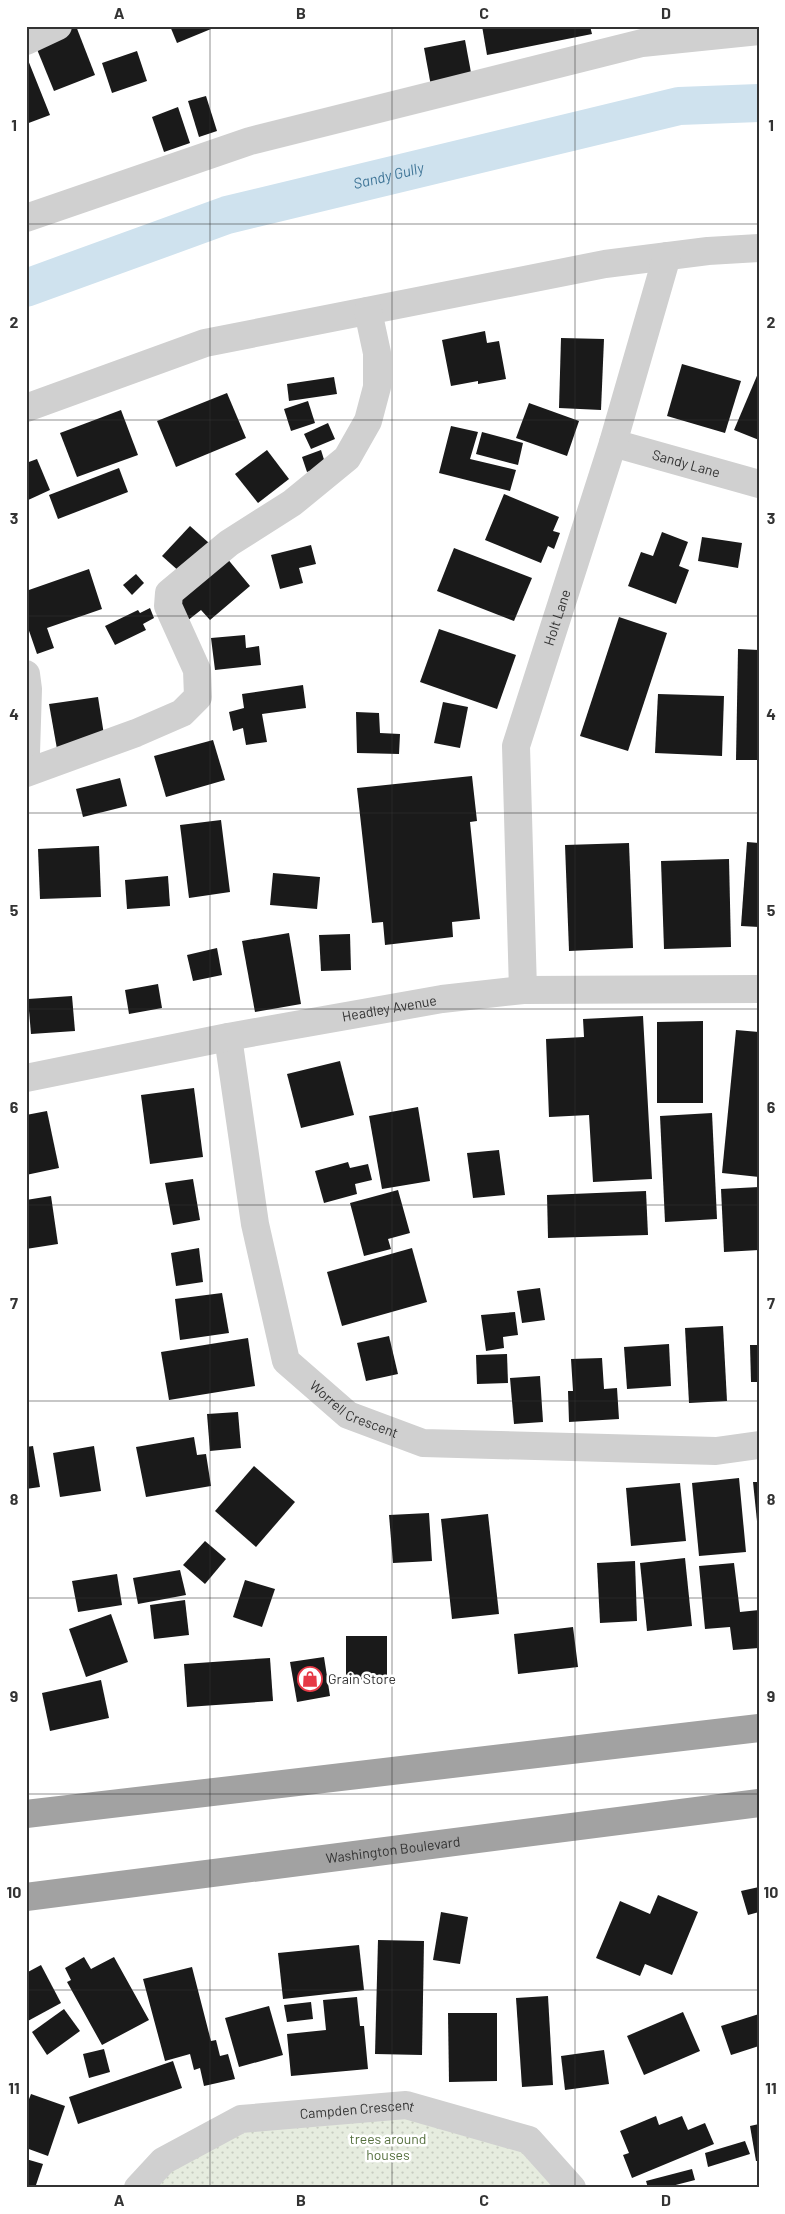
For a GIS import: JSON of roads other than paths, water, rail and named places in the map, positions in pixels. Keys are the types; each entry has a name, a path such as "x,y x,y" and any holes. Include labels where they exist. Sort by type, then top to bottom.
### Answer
{"highway":[{"path":"26,1814 759,1728"},
{"name":"Washington Boulevard","path":"26,1897 759,1803"}],"street":[{"path":"26,41 58,26"},
{"path":"26,218 250,141 642,43 759,31"},
{"path":"26,408 205,343 605,264 667,256 759,248"},
{"name":"Holt Lane","path":"523,990 516,746 613,443 667,256"},
{"path":"26,773 136,733 182,713 198,697 197,670 168,606 169,593 229,543 292,503 347,458 368,421 377,387 376,353 368,310"},
{"name":"Sandy Lane","path":"613,443 759,484"},
{"path":"26,674 28,689 26,753"},
{"name":"Headley Avenue","path":"26,1078 228,1037 442,999 523,990 759,989"},
{"name":"Worrell Crescent","path":"228,1037 255,1224 286,1361 348,1415 423,1443 716,1451 759,1444"},
{"name":"Campden Crescent","path":"138,2188 163,2161 241,2119 406,2104 529,2140 572,2188"}],"waterway":[{"name":"Sandy Gully","path":"26,288 227,215 679,106 759,103"}],"place":[{"name":"Grain Store","path":"310,1679"}],"park label":[{"name":"trees around houses","path":"388,2148"}]}
